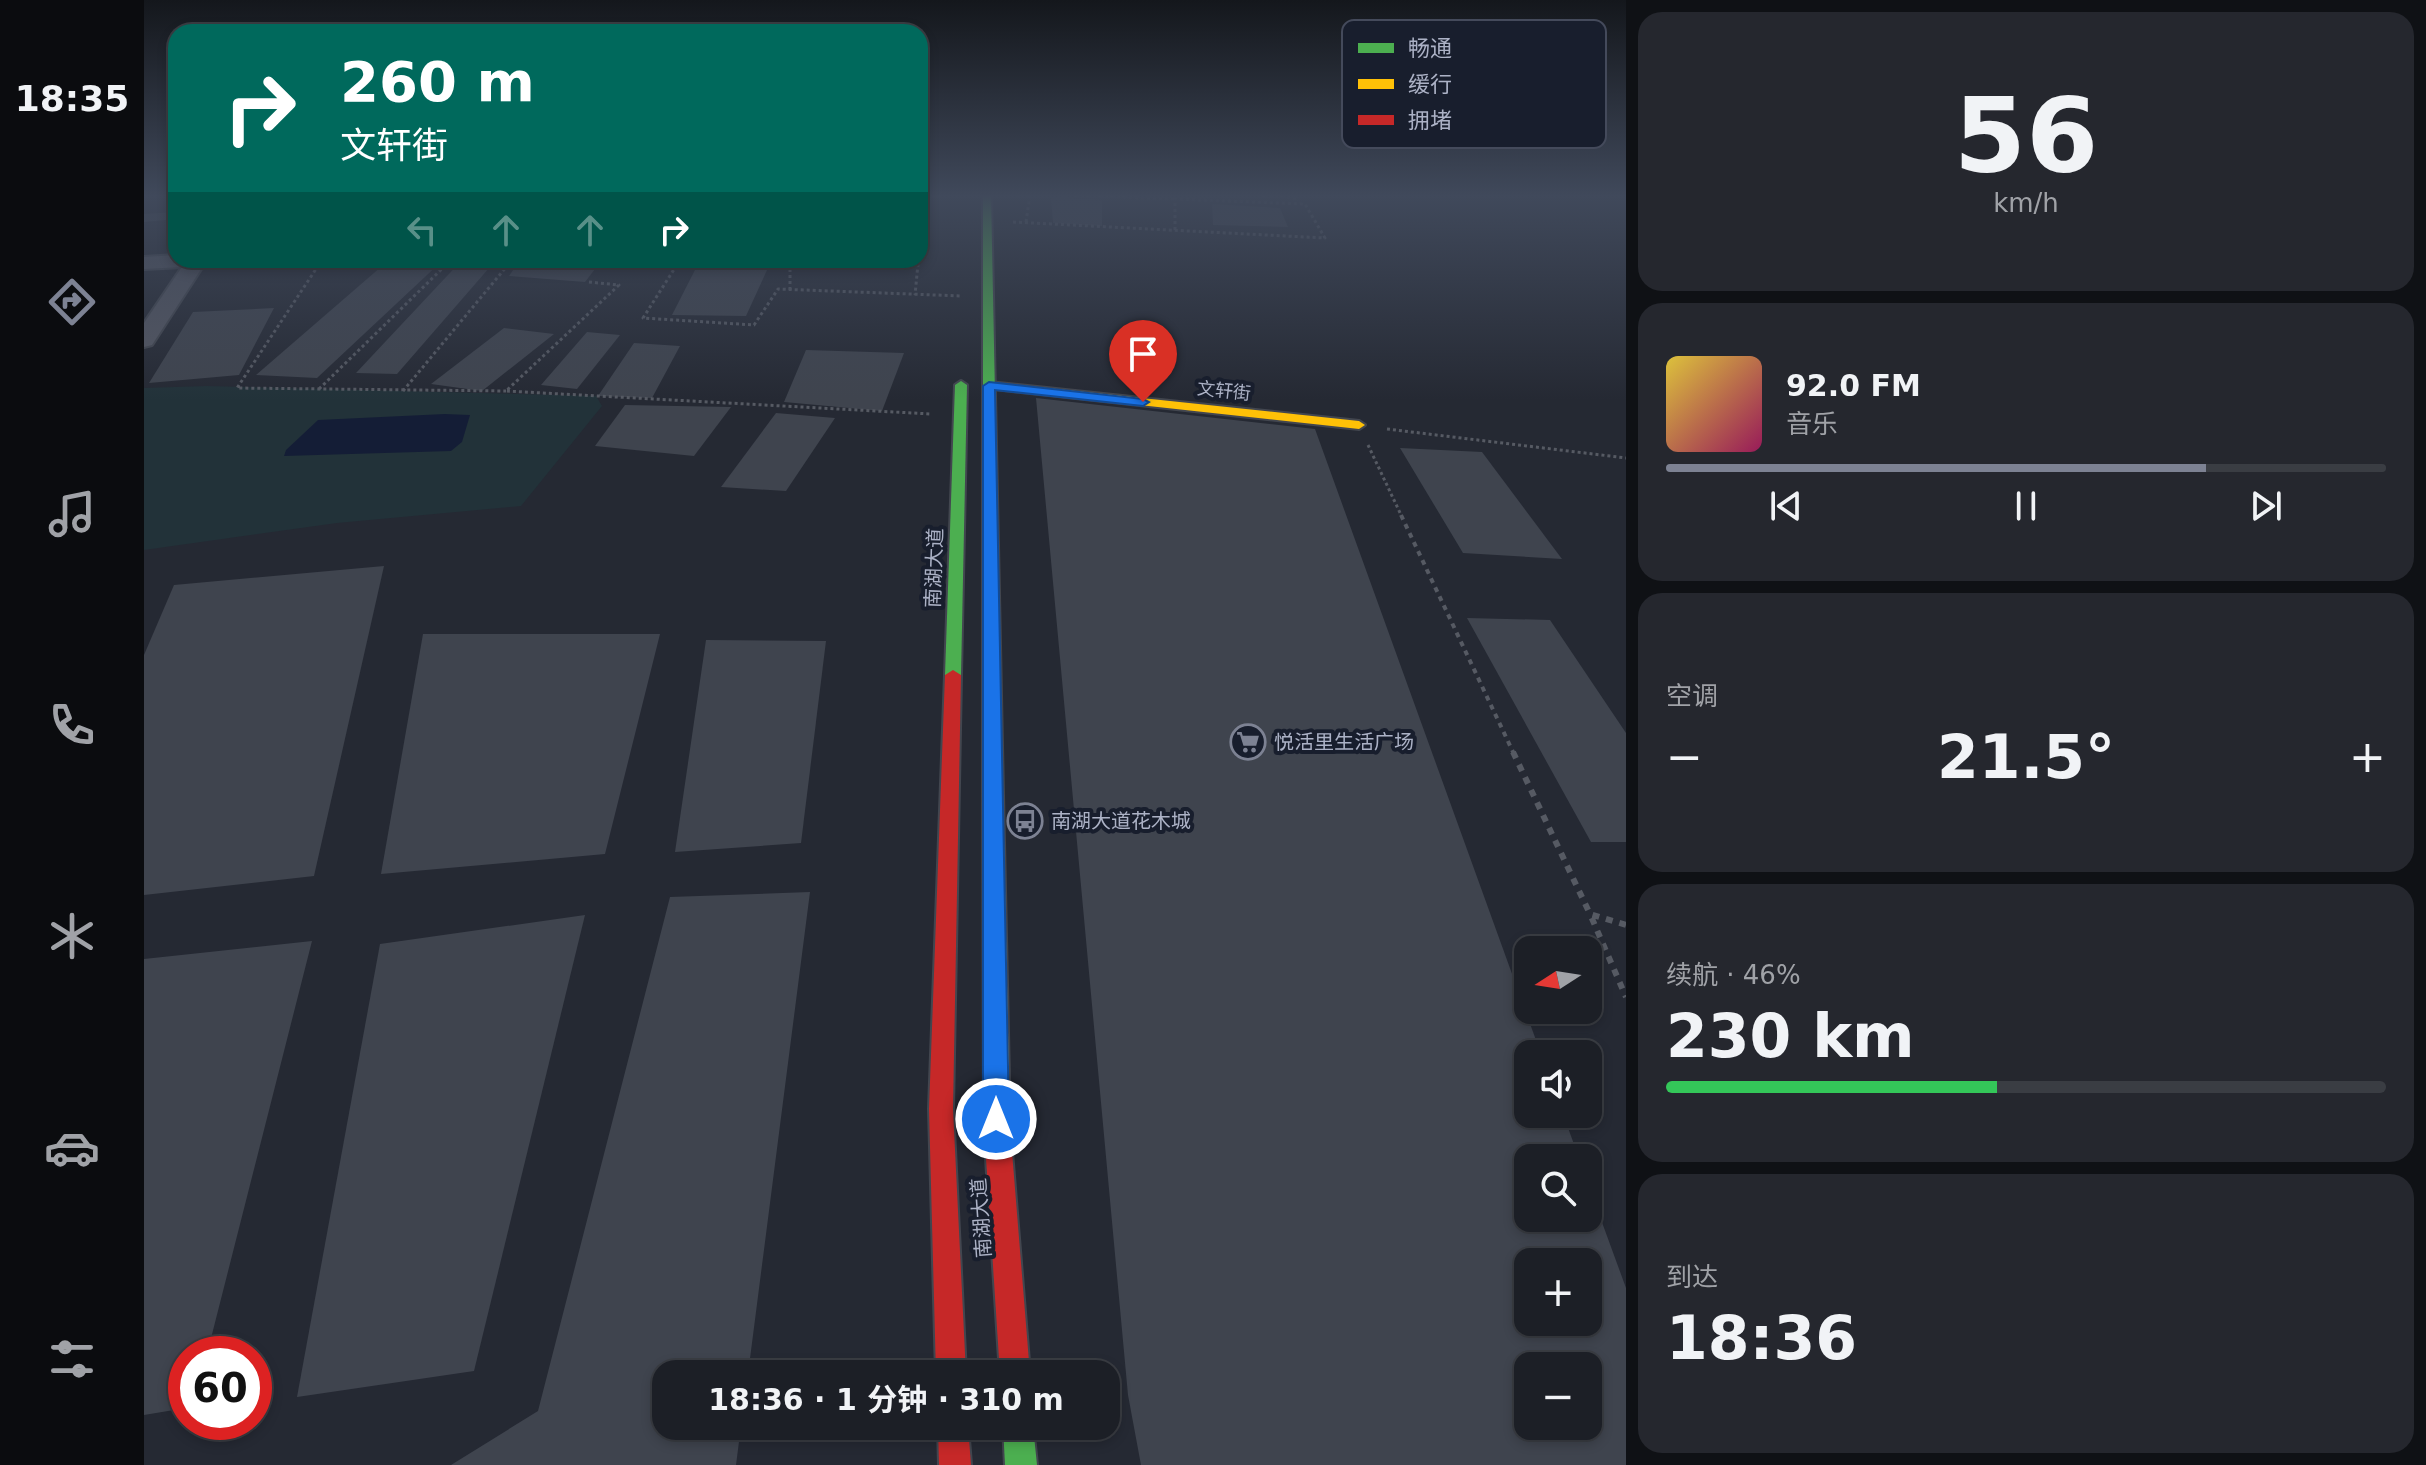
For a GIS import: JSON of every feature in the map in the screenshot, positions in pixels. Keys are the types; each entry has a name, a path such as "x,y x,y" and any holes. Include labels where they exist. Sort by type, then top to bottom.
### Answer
{"main road":[{"name":"南湖大道","path":"988,263 996,1119 1014,1360"},
{"name":"南湖大道","path":"950,1360 941,1109 961,371"},
{"name":"文轩街","path":"989,386 1359,425"},
{"path":"954,1440 955,1465"},
{"path":"1019,1440 1021,1465"}],"street":[{"path":"144,340 192,268"}],"path":[{"path":"317,268 237,388 506,391 960,416"},
{"path":"318,390 443,268"},
{"path":"403,391 505,268"},
{"path":"675,268 643,318 754,325 778,289 963,296"},
{"path":"790,268 790,290"},
{"path":"915,295 918,268"},
{"path":"506,391 619,285 589,282"},
{"path":"1359,425 1626,458"},
{"path":"1359,425 1590,914 1626,997"},
{"path":"1590,914 1626,925"}],"shaded area":[{"path":"207,386 596,396 602,406 521,506 337,523 144,550 144,388"}],"water":[{"path":"470,415 462,442 451,451 284,456 286,450 318,420"}],"building":[{"path":"380,268 434,268 317,378 256,375"},
{"path":"454,268 489,268 397,374 356,373"},
{"path":"514,268 596,268 585,282 509,276"},
{"path":"696,268 768,268 746,316 672,315"},
{"path":"274,308 239,375 149,383 193,312"},
{"path":"504,328 554,334 482,391 431,384"},
{"path":"587,332 620,335 577,389 541,385"},
{"path":"634,343 680,346 652,398 598,396"},
{"path":"806,350 904,353 882,411 784,402"},
{"name":"悦活里生活广场","path":"1036,398 1315,429 1514,979 1514,1024 1530,1024 1536,1040 1514,1040 1514,1128 1568,1128 1574,1144 1514,1144 1514,1232 1602,1232 1602,1222 1626,1288 1626,1465 1141,1465 1128,1395"},
{"path":"625,405 731,407 694,456 595,446"},
{"path":"776,413 835,418 786,491 721,487"},
{"path":"1400,448 1482,452 1562,559 1463,553"},
{"path":"384,566 314,876 144,895 144,655 174,585"},
{"path":"1467,618 1550,620 1626,733 1626,842 1591,842"},
{"path":"423,634 660,634 605,854 381,874"},
{"path":"706,640 826,641 801,843 675,852"},
{"path":"810,892 750,1360 652,1360 652,1440 739,1440 736,1465 451,1465 538,1411 670,897"},
{"path":"585,915 474,1371 297,1397 380,944"},
{"path":"312,941 212,1336 168,1336 168,1411 144,1415 144,959"}],"traffic: fast":[{"path":"988,263 993,795"},
{"path":"953,675 961,385"},
{"path":"1019,1440 1021,1465"}],"traffic: slow":[{"path":"989,386 1359,425"},
{"path":"993,795 997,1127"}],"traffic: jam":[{"path":"950,1360 941,1109 953,675"},
{"path":"997,1127 1014,1360"},
{"path":"954,1440 955,1465"}],"place":[{"name":"悦活里生活广场","path":"1248,742"},
{"name":"南湖大道花木城","path":"1025,821"}],"route":[{"path":"996,1119 989,386 1143,402"}]}
